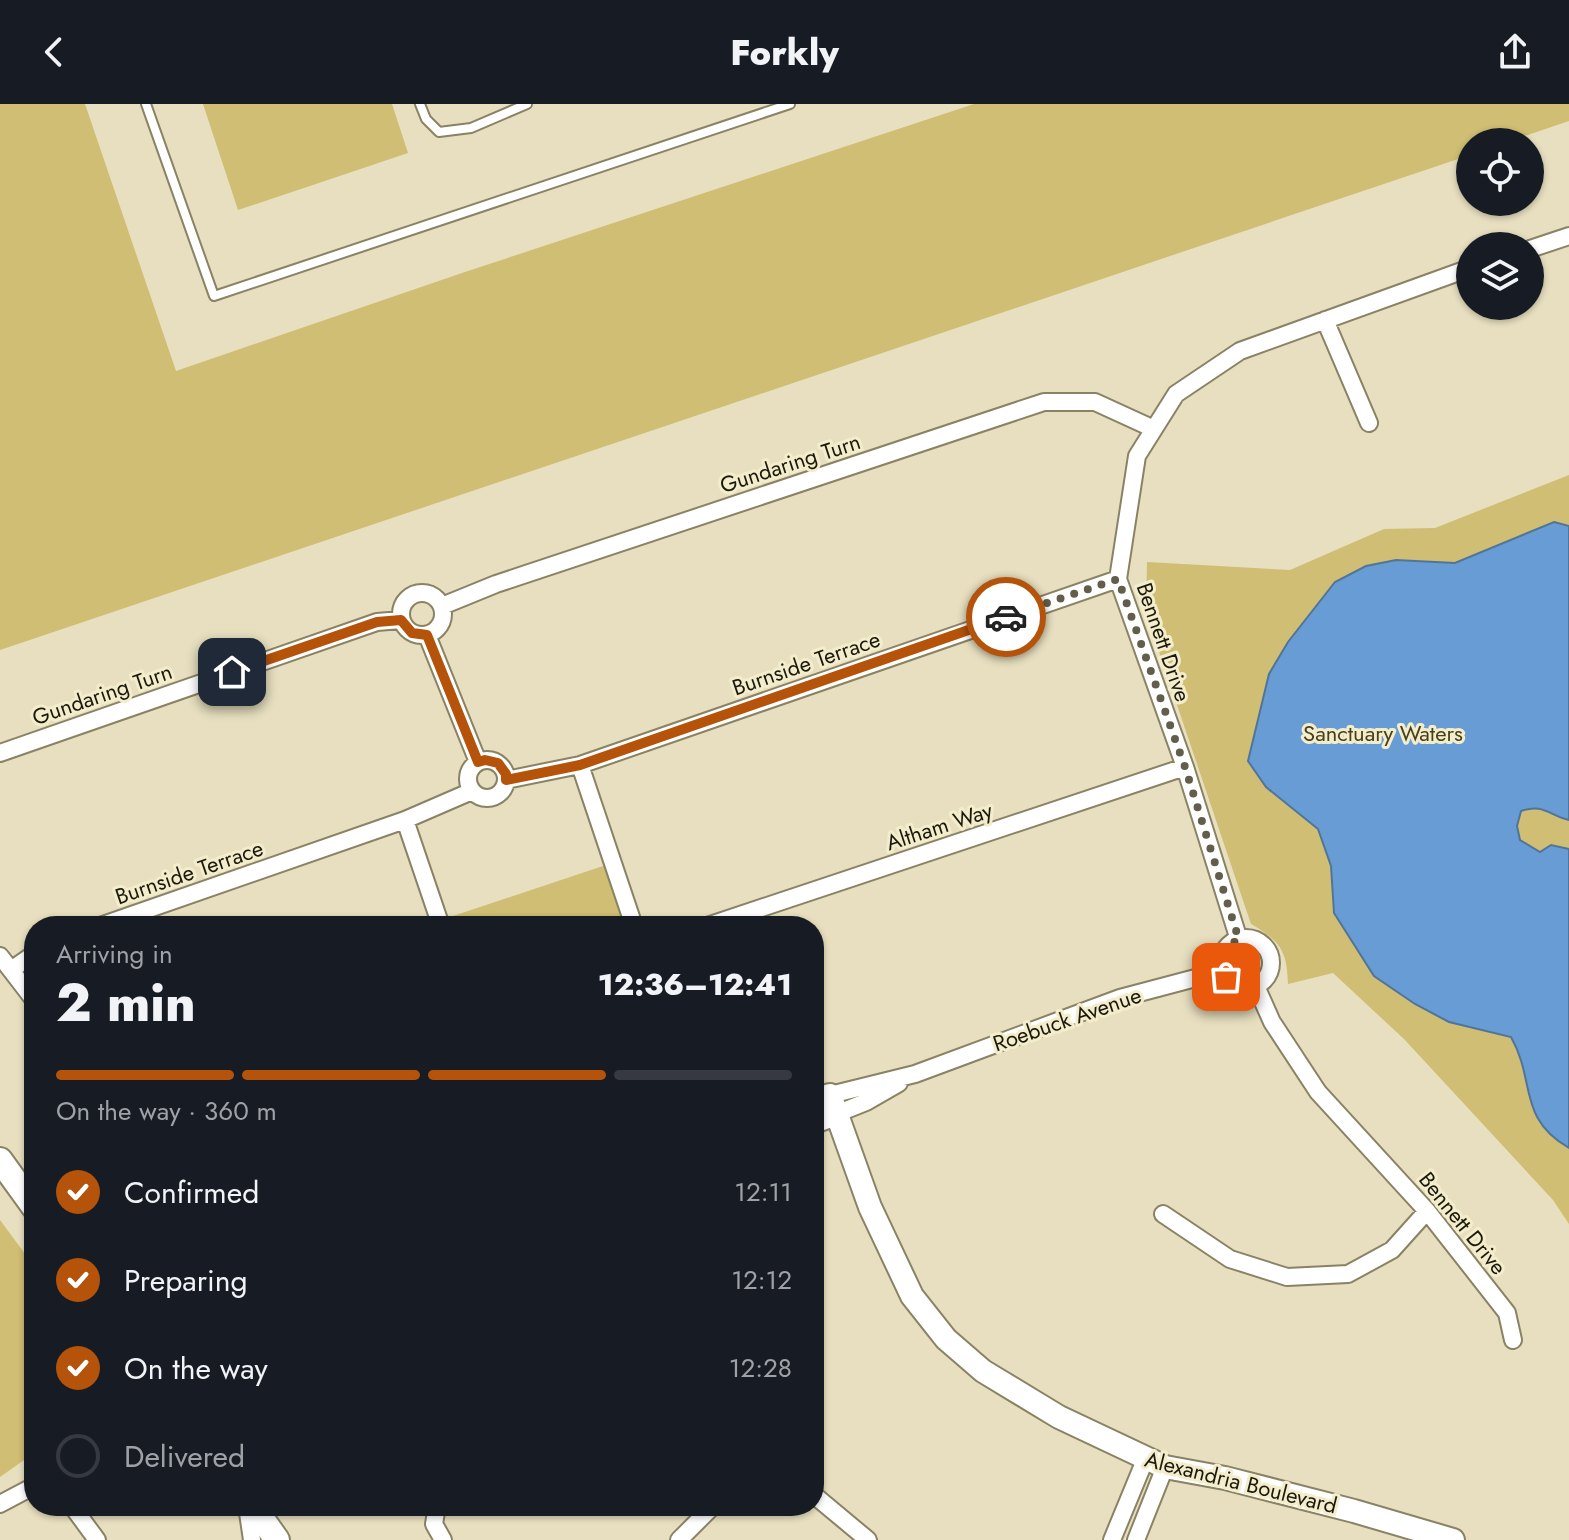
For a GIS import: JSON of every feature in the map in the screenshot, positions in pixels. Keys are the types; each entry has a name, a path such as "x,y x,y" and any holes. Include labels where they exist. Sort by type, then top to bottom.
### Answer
{"main road":[{"path":"0,1160 24,1193"},
{"path":"260,1516 277,1540"}],"street":[{"path":"1544,244 1569,236"},
{"name":"Bennett Drive","path":"1239,940 1185,767 1118,579 1137,456 1176,394 1240,351 1456,273"},
{"path":"1325,320 1369,423"},
{"name":"Gundaring Turn","path":"442,606 496,584 1044,402 1095,402 1154,429"},
{"name":"Burnside Terrace","path":"129,916 405,820 472,791 477,796 490,798 501,792 506,780 580,765 1118,579"},
{"path":"414,594 429,594 442,606 442,621 427,635 412,633 401,620 402,605 414,594"},
{"name":"Gundaring Turn","path":"0,753 377,622 401,620"},
{"path":"427,635 478,762"},
{"path":"472,791 468,778 478,762 498,763 506,774 506,780"},
{"path":"580,765 631,916"},
{"name":"Altham Way","path":"737,916 1185,767"},
{"path":"405,820 438,916"},
{"path":"1252,939 1260,942 1269,952 1270,969 1266,978 1256,986 1232,984 1222,971 1223,954 1232,942 1252,939"},
{"path":"0,956 24,987"},
{"path":"11,970 24,961"},
{"name":"Roebuck Avenue","path":"826,1103 866,1102 915,1074 1120,998 1222,971"},
{"name":"Bennett Drive","path":"1256,986 1272,1022 1318,1092 1427,1211 1507,1313 1513,1340"},
{"name":"Alexandria Boulevard","path":"826,1103 912,1296 946,1339 983,1371 1059,1417 1155,1463 1354,1511 1453,1540"},
{"path":"1163,1214 1230,1259 1287,1277 1348,1274 1392,1250 1427,1211"},
{"path":"1112,1540 1155,1463"},
{"path":"1136,1540 1155,1463"},
{"path":"0,1504 24,1491"},
{"path":"824,1503 868,1540"},
{"path":"79,1516 97,1540"},
{"path":"248,1516 252,1540"},
{"path":"435,1516 434,1524 443,1540"},
{"path":"679,1540 703,1516"}],"lane":[{"path":"146,104 214,296 790,104"},
{"path":"420,104 426,119 439,132 471,128 519,105"}],"green space":[{"path":"0,104 85,104 176,371 974,104 1569,104 1569,121 1544,129 1456,128 1456,160 0,650"},
{"path":"203,104 392,104 408,153 238,210"},
{"name":"Sanctuary Waters","path":"1569,475 1569,1224 1553,1200 1404,1039 1333,973 1288,984 1286,963 1280,948 1251,924 1146,613 1147,562 1290,570 1384,529 1435,528"},
{"path":"606,865 624,916 453,916"},
{"path":"0,1220 24,1252 24,1460 0,1477"}],"water":[{"name":"Sanctuary Waters","path":"1554,522 1569,526 1569,820 1535,808 1521,811 1517,826 1520,840 1540,852 1551,845 1569,849 1569,1148 1553,1136 1534,1111 1519,1053 1511,1037 1449,1022 1415,1004 1374,976 1334,913 1331,866 1318,829 1266,787 1248,761 1269,674 1288,642 1335,582 1366,566 1396,560 1455,563"}],"way so far":[{"path":"1006,617 1118,579 1185,767 1239,940 1232,942 1223,954 1222,971 1226,977"}],"route":[{"path":"232,672 377,622 401,620 412,633 427,635 478,762 491,760 498,763 506,774 506,780 580,765 1006,617"}]}
